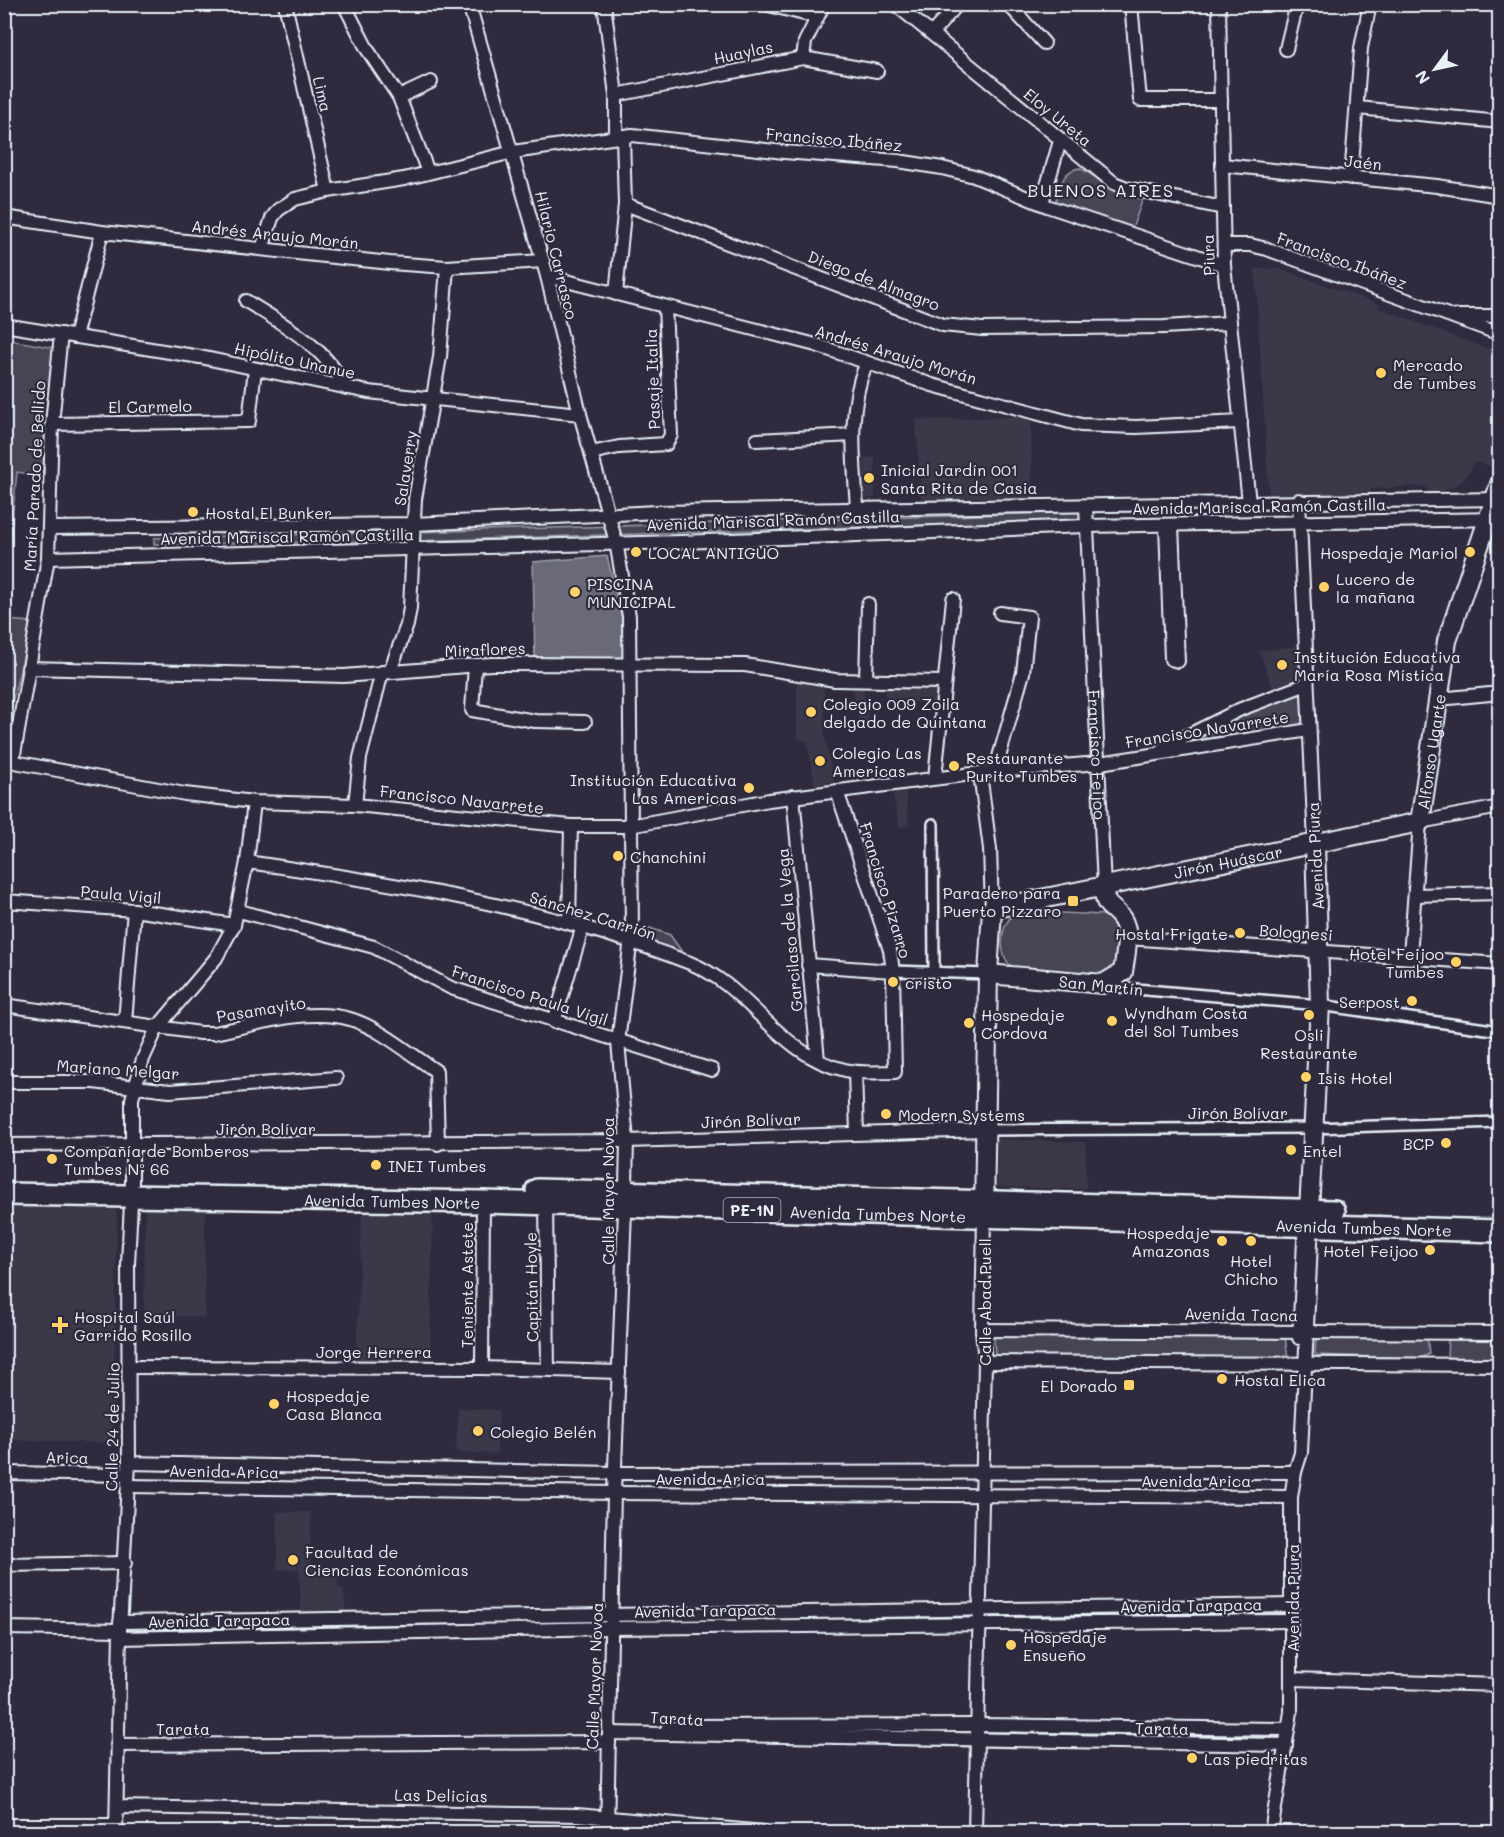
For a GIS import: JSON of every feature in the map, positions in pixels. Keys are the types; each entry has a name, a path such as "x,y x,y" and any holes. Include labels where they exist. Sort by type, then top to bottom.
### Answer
{"highway":[{"name":"Avenida Tumbes Norte","path":"4,1180 132,1189 546,1204 626,1199"},
{"name":"Avenida Tumbes Norte","path":"4,1194 132,1189 626,1199 1308,1220 1500,1231"},
{"name":"Avenida Tumbes Norte","path":"1308,1220 1500,1216"}],"main road":[{"name":"Alfonso Ugarte","path":"1420,822 1447,641 1493,519 1498,494"},
{"name":"Jirón Huáscar","path":"992,909 1420,822"},
{"name":"Avenida Piura","path":"1308,1220 1320,1005 1315,844"},
{"name":"Francisco Feijoo","path":"1104,887 1104,900 1122,918 1127,938"},
{"name":"Calle Abad Puell","path":"984,1209 988,974 992,909"},
{"path":"1103,984 1123,972 1127,938"},
{"name":"San Martín","path":"988,974 1103,984"}],"street":[{"name":"Lima","path":"285,4 328,190"},
{"path":"344,4 367,49 399,97 428,172"},
{"name":"Hilario Carrasco","path":"469,4 543,261 580,414 608,516"},
{"path":"604,4 616,95 625,204 616,294"},
{"path":"765,4 816,17"},
{"path":"803,58 805,42 824,4"},
{"name":"Eloy Ureta","path":"895,4 1114,183 1127,188 1223,208"},
{"path":"932,33 958,4"},
{"path":"1008,4 1044,43"},
{"path":"1131,4 1140,100 1221,100"},
{"name":"Piura","path":"1219,4 1224,265 1250,503"},
{"path":"1286,49 1297,4"},
{"path":"1351,178 1361,48 1370,4"},
{"name":"Huaylas","path":"616,95 803,58 877,71"},
{"path":"399,97 431,81"},
{"path":"1358,108 1500,122"},
{"name":"Francisco Ibáñez","path":"262,249 265,235 278,210 295,199 328,190 404,179 513,152 632,135 921,164 974,176 1042,203 1224,265"},
{"path":"1042,203 1060,141"},
{"name":"Jaén","path":"1222,165 1500,196"},
{"name":"Diego de Almagro","path":"625,204 944,325 982,329 1164,327 1230,323"},
{"name":"Andrés Araujo Morán","path":"4,217 102,232 447,267 543,261"},
{"path":"75,337 102,232"},
{"name":"Francisco Ibáñez","path":"1224,244 1250,245 1267,249 1500,334"},
{"name":"Salaverry","path":"355,805 360,758 386,672 407,625 414,550 415,499 440,357 447,267"},
{"name":"Andrés Araujo Morán","path":"547,276 816,345 932,385 1081,425 1136,427 1241,422"},
{"path":"246,301 319,350 338,371 346,388"},
{"name":"Pasaje Italia","path":"591,453 619,447 666,444 671,435 665,307"},
{"name":"Francisco Ibáñez","path":"1447,316 1500,316"},
{"name":"Hipólito Unanue","path":"4,325 255,369 346,388 433,401 580,414"},
{"name":"María Parado de Bellido","path":"9,760 41,607 48,558 52,424 61,334"},
{"path":"857,508 853,435 855,399 866,364"},
{"name":"El Carmelo","path":"52,424 249,421 255,369"},
{"path":"757,440 853,435"},
{"name":"Avenida Mariscal Ramón Castilla","path":"49,528 414,524 657,512 1250,503 1498,494"},
{"name":"Avenida Piura","path":"1299,500 1315,844"},
{"name":"Francisco Feijoo","path":"1086,506 1100,763 1104,887"},
{"name":"Calle Mayor Novoa","path":"607,1833 614,1493 627,1141 618,1042 630,942 630,616 616,542 608,516"},
{"name":"Avenida Mariscal Ramón Castilla","path":"48,558 681,542 1086,526 1493,519"},
{"path":"1169,526 1178,661 1171,659 1169,526"},
{"path":"935,778 952,599"},
{"path":"866,680 868,604"},
{"path":"995,771 1023,673 1029,617 1000,614"},
{"path":"475,665 472,710 534,721 585,722"},
{"name":"Miraflores","path":"28,668 344,676 475,665 745,665 812,678 943,682"},
{"path":"1154,753 1240,709 1307,684"},
{"path":"1439,699 1500,693"},
{"name":"Francisco Navarrete","path":"9,760 185,794 254,802 355,805 571,826 630,826 793,796 995,771 1100,763 1309,730"},
{"name":"Calle Abad Puell","path":"980,773 990,849 992,909"},
{"name":"Francisco Pizarro","path":"837,790 890,950 893,971 895,1072"},
{"name":"Garcilaso de la Vega","path":"793,796 818,1060"},
{"name":"Calle 24 de Julio","path":"116,1829 120,1630 128,1475 128,1264 134,1086 157,1028 216,958 234,925 239,911 247,862 254,802"},
{"name":"Jirón Huáscar","path":"1420,822 1500,807"},
{"name":"Alfonso Ugarte","path":"1410,956 1420,822"},
{"path":"933,824 931,892 934,972"},
{"path":"569,922 571,826"},
{"name":"Sánchez Carrión","path":"247,862 456,895 583,926 709,972 740,996 795,1047 818,1060 855,1072 895,1072"},
{"path":"1415,896 1500,893"},
{"name":"Paula Vigil","path":"4,901 134,910 234,925"},
{"path":"125,1022 134,910"},
{"name":"Francisco Paula Vigil","path":"239,911 374,947 451,988 712,1070"},
{"path":"554,1022 583,926"},
{"name":"Bolognesi","path":"1127,938 1500,964"},
{"name":"San Martín","path":"808,965 988,974"},
{"name":"San Martín","path":"1103,984 1124,988 1320,1005 1500,1031"},
{"name":"Pasamayito","path":"4,1005 157,1028 214,1033 293,1018 324,1016 351,1019 436,1071 438,1144"},
{"path":"855,1072 857,1133"},
{"name":"Mariano Melgar","path":"4,1082 57,1080 170,1091 336,1078"},
{"name":"Jirón Bolívar","path":"4,1145 438,1144 627,1141 986,1130 1313,1128 1500,1122"},
{"name":"Teniente Astete","path":"482,1368 483,1202"},
{"name":"Capitán Hoyle","path":"546,1204 548,1369"},
{"name":"Calle Abad Puell","path":"975,1833 985,1362 982,1330 984,1209"},
{"name":"Avenida Piura","path":"1271,1833 1286,1745 1292,1678 1291,1497 1301,1453 1308,1220"},
{"name":"Avenida Tacna","path":"982,1330 1500,1333"},
{"path":"985,1362 1304,1362 1500,1365"},
{"name":"Jorge Herrera","path":"129,1367 482,1368 620,1371"},
{"path":"128,1475 1295,1472"},
{"name":"Arica","path":"4,1473 128,1475"},
{"name":"Avenida Arica","path":"128,1475 614,1493 981,1497 1291,1497"},
{"path":"4,1565 125,1563"},
{"path":"4,1628 120,1630 613,1613 980,1617 1292,1605"},
{"name":"Avenida Tarapaca","path":"120,1630 613,1628 980,1617 1291,1621"},
{"path":"1292,1678 1500,1685"},
{"name":"Tarata","path":"642,1732 690,1726 978,1725 1288,1729"},
{"path":"609,1737 642,1732"},
{"name":"Tarata","path":"642,1732 690,1736 1286,1745"},
{"name":"Tarata","path":"117,1745 609,1737"},
{"name":"Las Delicias","path":"117,1807 497,1812 607,1818 764,1833"},
{"path":"4,1826 116,1829"}],"shaded area":[{"path":"1080,168 1112,187 1143,199 1131,231 1054,206 1065,176"},
{"name":"Mercado de Tumbes","path":"1255,269 1280,269 1379,304 1379,308 1499,353 1500,459 1496,468 1475,462 1468,474 1457,485 1443,491 1428,493 1427,486 1371,489 1371,498 1269,499"},
{"path":"5,339 55,348 42,476 17,472 5,587"},
{"path":"1031,416 1032,497 921,499 916,420"},
{"name":"Inicial Jardín 001 Santa Rita de Casia","path":"863,457 875,458 875,498 864,498"},
{"path":"1086,512 1086,520 414,541 414,532"},
{"path":"411,532 410,541 154,544 154,538"},
{"path":"5,620 32,622 5,731"},
{"name":"Institución Educativa María Rosa Mística","path":"1298,646 1300,679 1273,689 1259,651"},
{"name":"Colegio 009 Zoila delgado de Quintana","path":"797,682 824,685 825,738 834,782 815,785 807,741 797,739"},
{"path":"862,682 869,722 859,724 852,684"},
{"path":"885,687 938,688 937,703 885,701"},
{"path":"1300,691 1302,727 1198,739 1195,737 1196,733"},
{"path":"905,787 909,826 899,827 892,790"},
{"path":"1019,911 1103,915 1112,919 1120,927 1119,968 1108,975 1012,967 1004,954 1002,937 1008,921"},
{"path":"650,928 670,935 690,963 630,942 632,931"},
{"path":"997,1139 1086,1142 1086,1189 997,1187"},
{"name":"Hospital Saúl Garrido Rosillo","path":"5,1207 117,1210 113,1443 5,1440"},
{"path":"145,1208 205,1208 205,1317 144,1316"},
{"path":"362,1213 433,1215 430,1359 356,1362"},
{"path":"1427,1335 1429,1354 1421,1358 1316,1355 1315,1353 1316,1337"},
{"path":"996,1336 1285,1337 1288,1359 998,1357 995,1355"},
{"path":"1448,1337 1499,1338 1499,1360 1447,1358"},
{"name":"Colegio Belén","path":"458,1408 499,1410 497,1454 456,1452"},
{"name":"Facultad de Ciencias Económicas","path":"277,1512 311,1512 310,1567 339,1574 337,1585 344,1591 346,1616 319,1619 301,1611 299,1569 277,1570"}],"water":[{"name":"PISCINA MUNICIPAL","path":"607,556 623,622 623,665 535,664 533,562"}],"place":[{"name":"Mercado de Tumbes","path":"1381,373"},
{"name":"Inicial Jardín 001 Santa Rita de Casia","path":"869,478"},
{"name":"Hostal El Bunker","path":"193,512"},
{"name":"LOCAL ANTIGUO","path":"636,552"},
{"name":"Hospedaje Mariol","path":"1470,552"},
{"name":"Lucero de la mañana","path":"1324,587"},
{"name":"PISCINA MUNICIPAL","path":"575,592"},
{"name":"Institución Educativa María Rosa Mística","path":"1282,665"},
{"name":"Colegio 009 Zoila delgado de Quintana","path":"811,712"},
{"name":"Colegio Las Americas","path":"820,761"},
{"name":"Restaurante Purito Tumbes","path":"954,766"},
{"name":"Institución Educativa Las Americas","path":"749,788"},
{"name":"Chanchini","path":"618,856"},
{"name":"Paradero para Puerto Pizzaro","path":"1073,901"},
{"name":"Hostal Frigate","path":"1240,933"},
{"name":"Hotel Feijoo Tumbes","path":"1456,962"},
{"name":"cristo","path":"893,982"},
{"name":"Serpost","path":"1412,1001"},
{"name":"Osli Restaurante","path":"1309,1015"},
{"name":"Wyndham Costa del Sol Tumbes","path":"1112,1021"},
{"name":"Hospedaje Cordova","path":"969,1023"},
{"name":"Isis Hotel","path":"1306,1077"},
{"name":"Modern Systems","path":"886,1114"},
{"name":"BCP","path":"1446,1143"},
{"name":"Entel","path":"1291,1150"},
{"name":"Compañía de Bomberos Tumbes Nº 66","path":"52,1159"},
{"name":"INEI Tumbes","path":"376,1165"},
{"name":"Hospedaje Amazonas","path":"1222,1241"},
{"name":"Hotel Chicho","path":"1251,1241"},
{"name":"Hotel Feijoo","path":"1430,1250"},
{"name":"Hospital Saúl Garrido Rosillo","path":"60,1325"},
{"name":"Hostal Elica","path":"1222,1379"},
{"name":"El Dorado","path":"1129,1385"},
{"name":"Hospedaje Casa Blanca","path":"274,1404"},
{"name":"Colegio Belén","path":"478,1431"},
{"name":"Facultad de Ciencias Económicas","path":"293,1560"},
{"name":"Hospedaje Ensueño","path":"1011,1645"},
{"name":"Las piedritas","path":"1192,1758"}],"district":[{"name":"BUENOS AIRES","path":"1101,190"}]}
